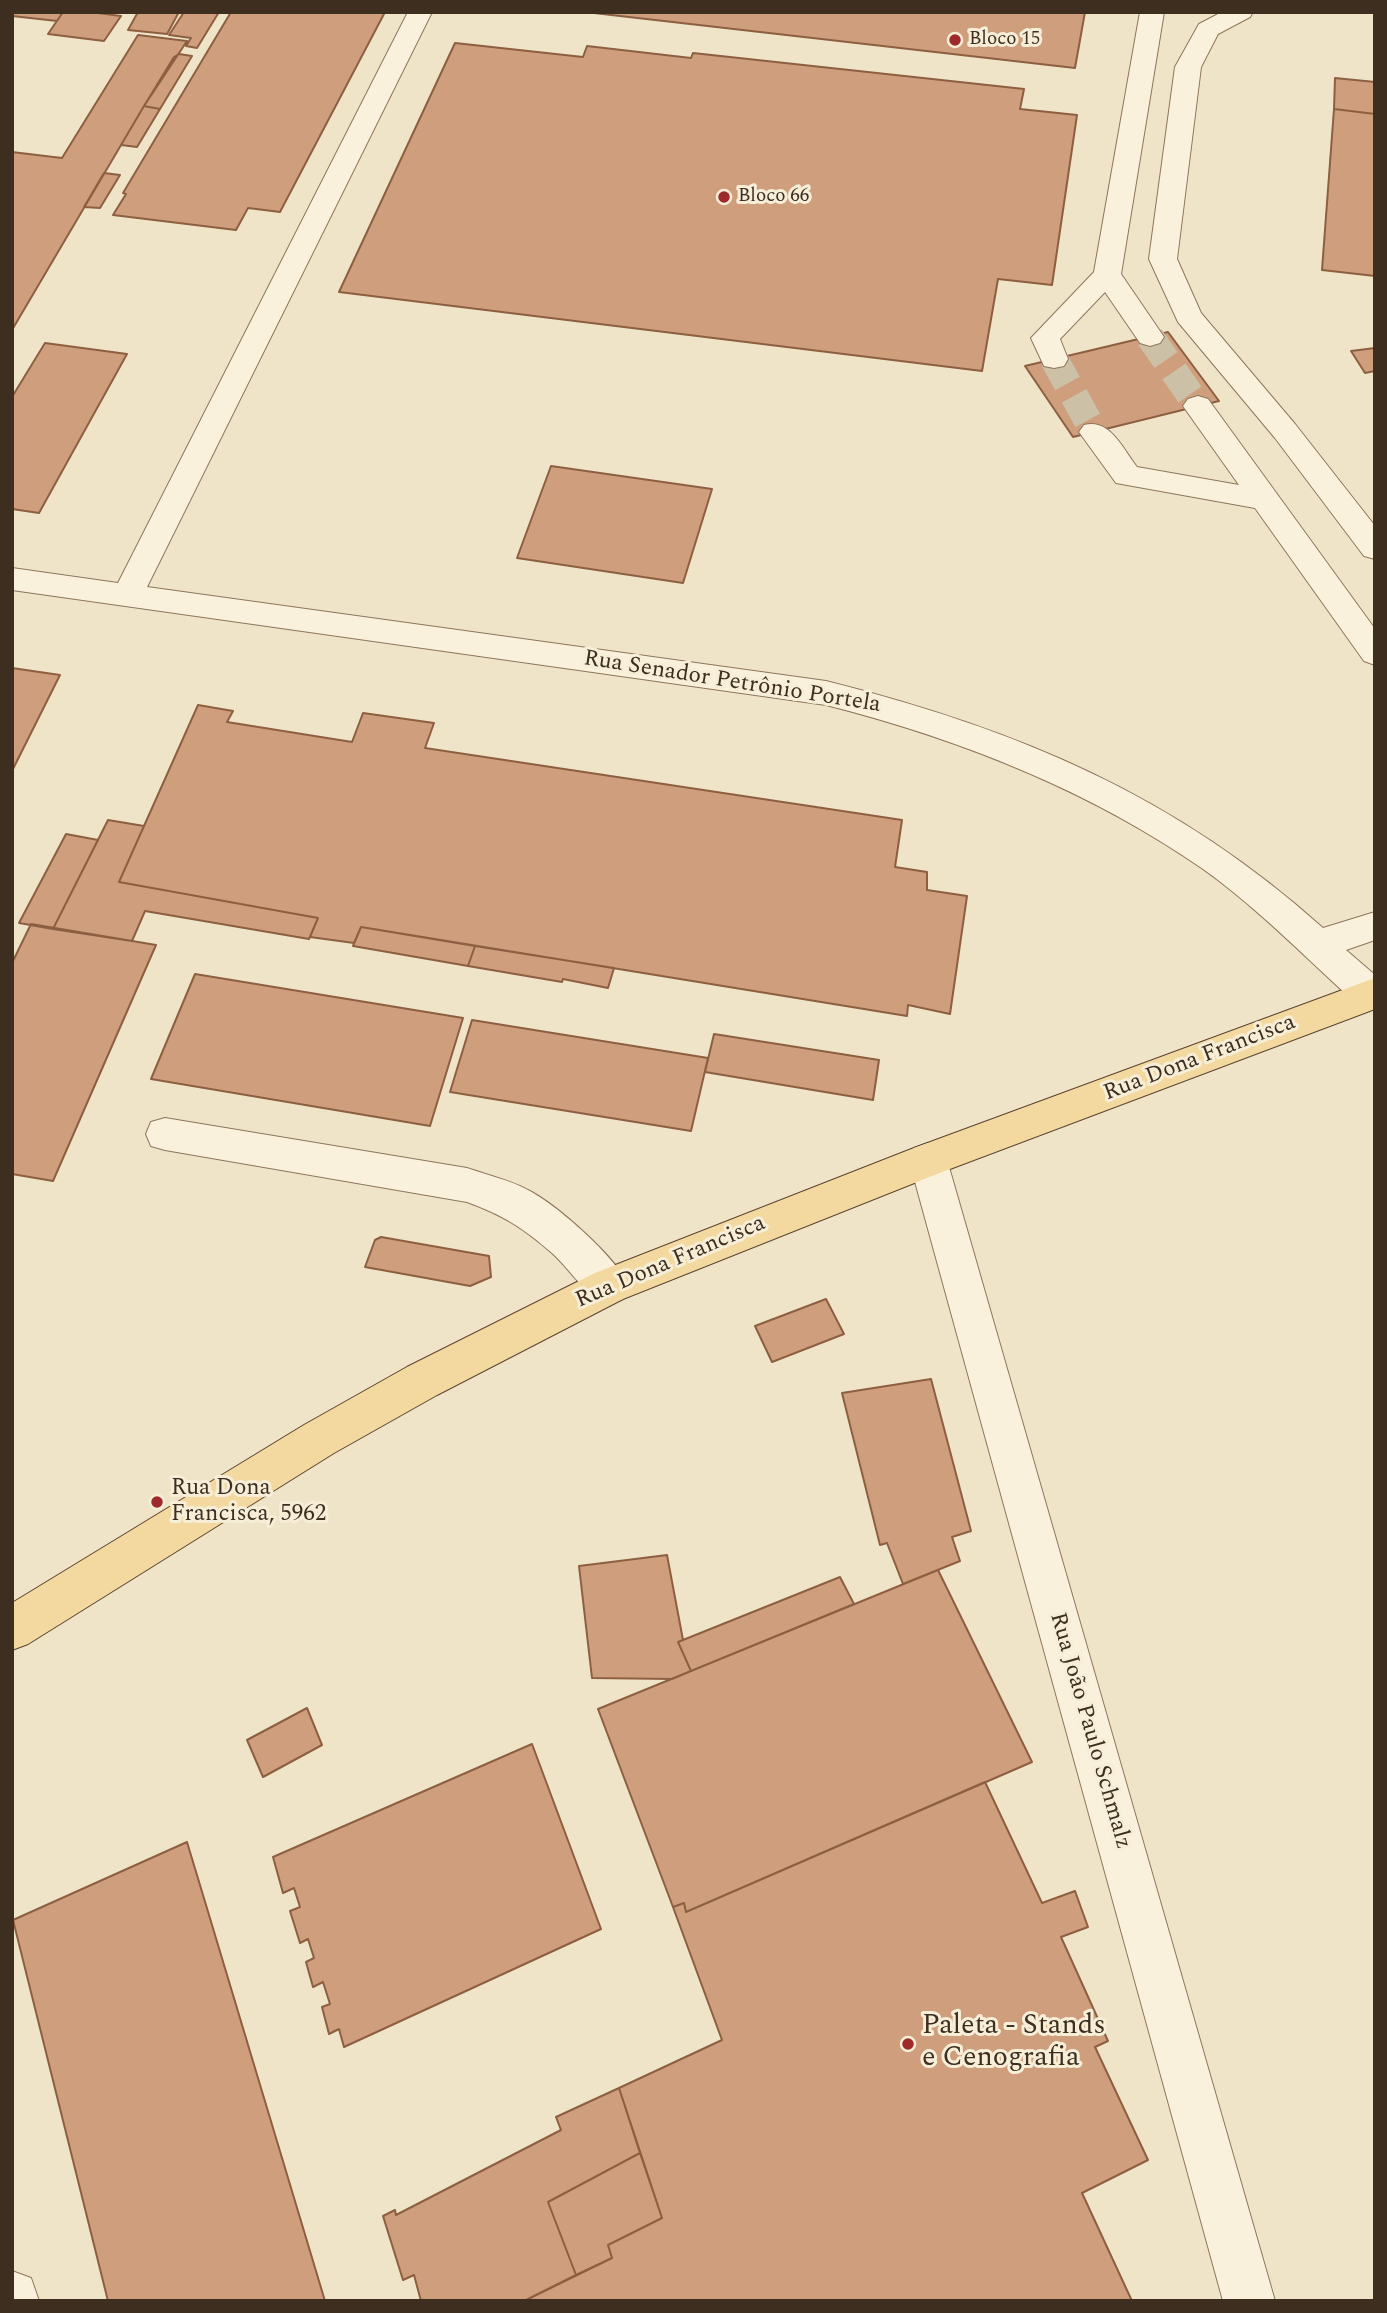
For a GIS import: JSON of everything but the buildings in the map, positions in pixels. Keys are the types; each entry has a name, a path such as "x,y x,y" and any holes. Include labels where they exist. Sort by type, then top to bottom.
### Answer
{"main road":[{"name":"Rua Dona Francisca","path":"12,1628 318,1439 434,1374 609,1286 928,1160 1373,994"}],"street":[{"path":"127,595 420,12"},
{"path":"1054,359 1045,338 1107,274 1152,12"},
{"path":"1241,12 1208,29 1188,66 1163,259 1188,316 1285,431 1375,548"},
{"path":"1107,274 1150,337"},
{"path":"1198,406 1375,653"},
{"path":"1094,432 1127,476 1267,500"},
{"name":"Rua Senador Petrônio Portela","path":"12,579 826,693 894,708 967,733 1094,787 1215,860 1373,994"},
{"path":"1316,945 1375,926"},
{"path":"165,1133 467,1185 514,1202 567,1242 609,1286"},
{"name":"Rua João Paulo Schmalz","path":"928,1160 1249,2301"}],"tunnel":[{"path":"1150,337 1198,406"},
{"path":"1054,359 1094,432"}],"place":[{"name":"Bloco 15","path":"955,40"},
{"name":"Bloco 66","path":"724,197"},
{"name":"Rua Dona Francisca, 5962","path":"157,1502"},
{"name":"Paleta - Stands e Cenografia","path":"908,2044"}]}
